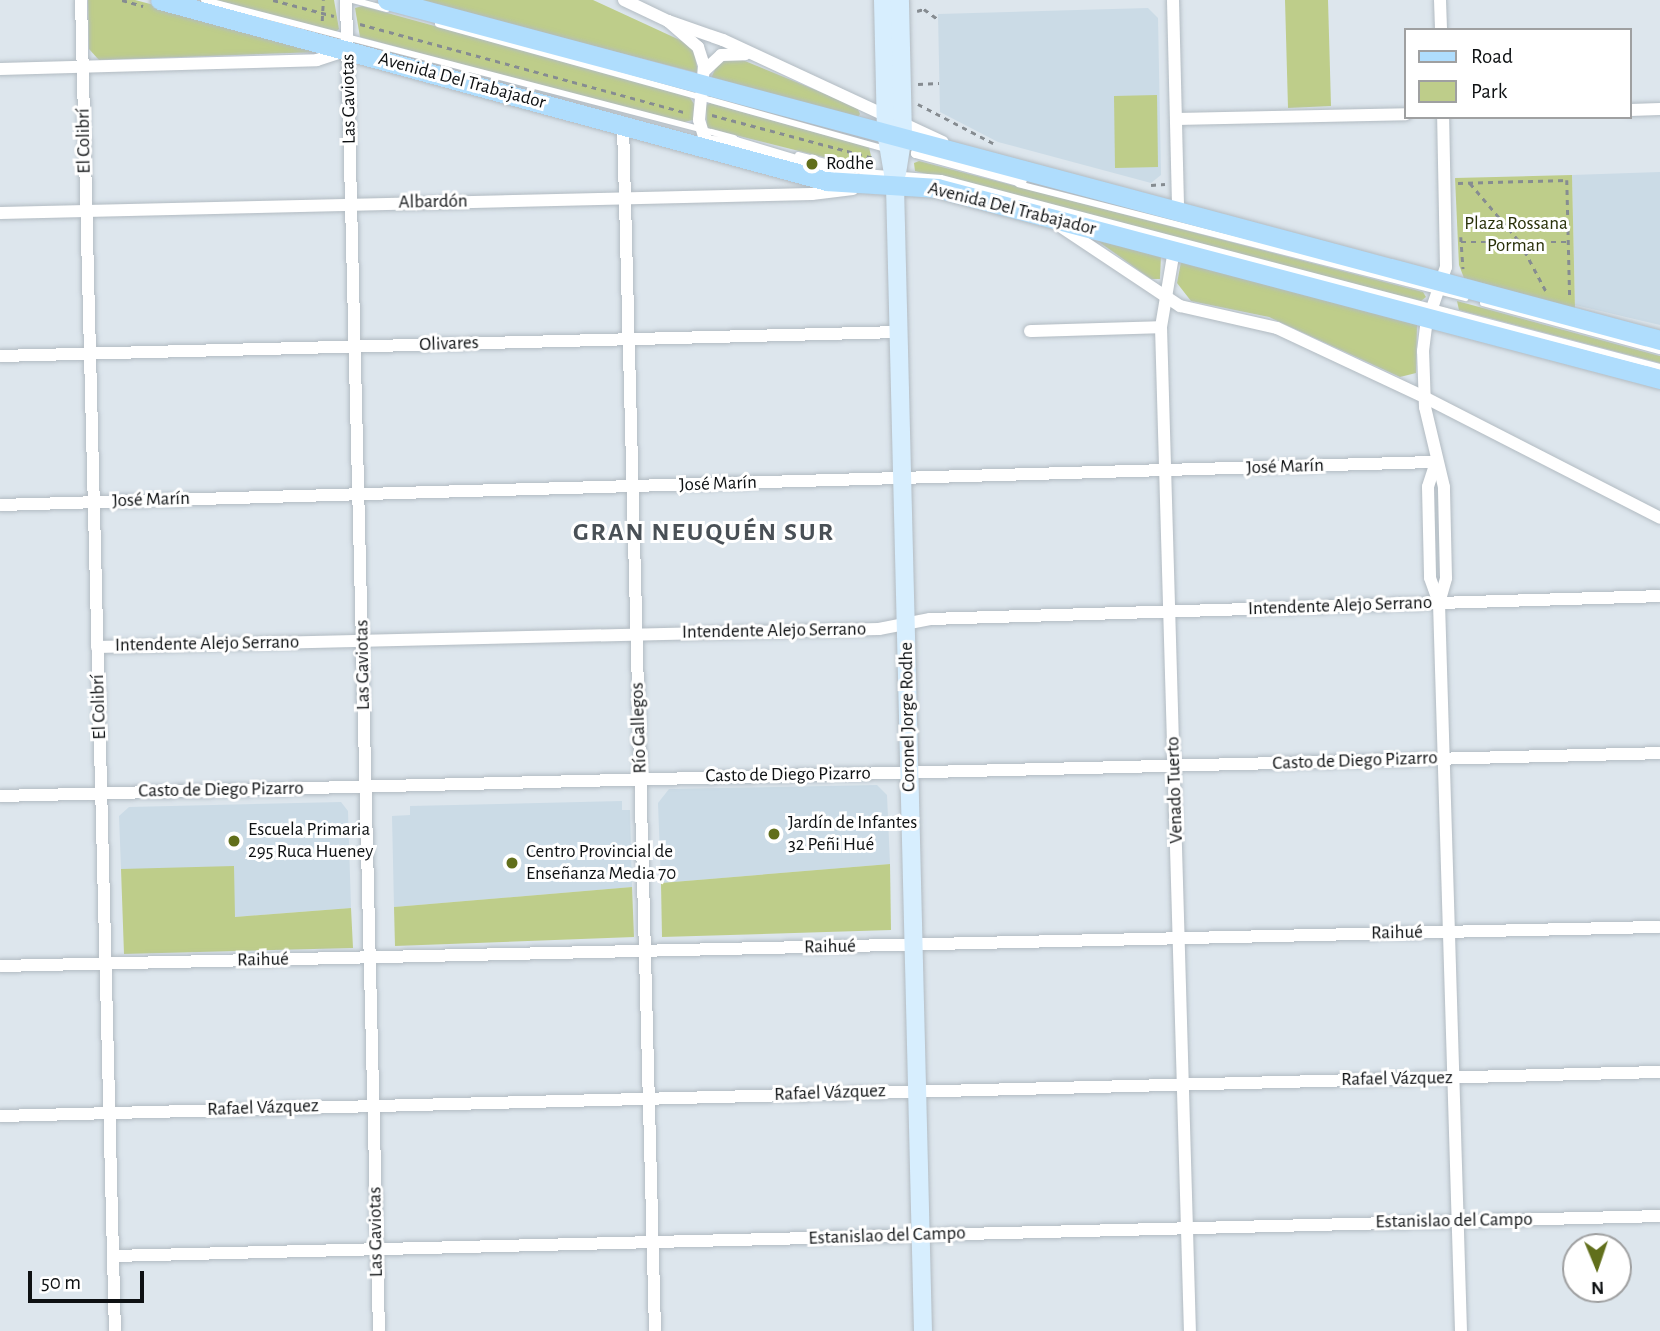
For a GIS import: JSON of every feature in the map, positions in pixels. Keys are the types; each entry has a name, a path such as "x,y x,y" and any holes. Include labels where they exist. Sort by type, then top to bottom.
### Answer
{"main road":[{"name":"Avenida Del Trabajador","path":"387,0 702,84 891,138 966,153 1441,287 1660,340"},
{"name":"Coronel Jorge Rodhe","path":"883,0 895,178 923,1331"},
{"name":"Coronel Jorge Rodhe","path":"891,138 901,0"},
{"name":"Avenida Del Trabajador","path":"154,3 347,44 623,125 827,181 862,176 895,178 937,188 1174,250 1431,312 1660,379"}],"street":[{"name":"El Colibrí","path":"80,0 115,1331"},
{"name":"Las Gaviotas","path":"346,0 379,1331"},
{"path":"624,0 668,22 762,58 891,138"},
{"path":"1173,0 1178,211"},
{"path":"1440,0 1441,28"},
{"path":"668,22 695,42 702,84 701,131 720,152"},
{"path":"0,69 317,60 347,44"},
{"path":"702,84 721,55 762,58"},
{"path":"1632,110 1660,109"},
{"path":"1177,119 1404,114"},
{"path":"1443,119 1447,258 1424,344 1424,397 1436,462 1428,482 1430,578 1439,603 1461,1331"},
{"name":"Río Gallegos","path":"623,125 655,1331"},
{"path":"711,140 736,141 862,176 855,180 711,140"},
{"path":"917,147 1023,176 1021,182 913,149 917,147"},
{"name":"Albardón","path":"0,213 812,194 862,176"},
{"path":"1046,217 1165,298 1187,308 1266,324 1424,397 1660,519"},
{"name":"Venado Tuerto","path":"1174,250 1161,327 1190,1331"},
{"path":"1030,331 1161,327"},
{"name":"Olivares","path":"0,356 898,332"},
{"name":"José Marín","path":"0,505 1436,462"},
{"name":"Intendente Alejo Serrano","path":"97,647 879,629 930,619 1660,596"},
{"name":"Casto de Diego Pizarro","path":"0,796 1660,753"},
{"name":"Raihué","path":"0,966 1660,927"},
{"name":"Rafael Vázquez","path":"0,1116 1660,1072"},
{"name":"Estanislao del Campo","path":"113,1256 1660,1216"}],"lane":[{"path":"204,0 347,44 856,171 895,178 941,178 1431,312 1660,367"},
{"path":"353,0 702,84"},
{"path":"891,138 1441,287 1660,351"}],"path":[{"path":"122,0 154,3"},
{"path":"273,0 339,17"},
{"path":"322,29 323,0"},
{"path":"914,19 924,9 938,19"},
{"path":"367,17 368,40"},
{"path":"356,22 368,28 694,114"},
{"path":"915,73 915,87 939,83"},
{"path":"916,95 919,105 999,146"},
{"path":"681,123 682,103"},
{"path":"928,120 933,113"},
{"path":"705,115 864,156 891,138"},
{"path":"862,176 864,146"},
{"path":"1458,178 1459,195"},
{"path":"1458,183 1566,180 1570,306 1560,303"},
{"path":"1138,182 1165,184"},
{"path":"1470,183 1520,242 1551,300"},
{"path":"1460,230 1467,276"},
{"path":"1461,242 1568,242"}],"shaded area":[{"path":"1148,8 1158,18 1161,175 1151,183 998,142 940,112 938,14"},
{"path":"1660,172 1660,325 1575,305 1572,175"},
{"name":"Jardín de Infantes 32 Peñi Hué","path":"877,785 887,795 890,864 661,883 658,803 669,789"},
{"name":"Centro Provincial de Enseñanza Media 70","path":"622,801 622,810 630,810 632,887 394,907 392,816 410,815 410,806"},
{"name":"Escuela Primaria 295 Ruca Hueney","path":"341,802 348,811 351,908 235,917 151,869 121,869 119,816 129,807"}],"green space":[{"path":"88,0 135,0 317,48 319,52 99,60 89,49"},
{"path":"215,0 334,0 339,29 336,32"},
{"path":"415,0 593,0 682,41 694,51 698,73"},
{"path":"1285,0 1328,0 1331,106 1288,108"},
{"path":"362,6 689,96 694,104 693,120 680,123 360,37 355,8"},
{"path":"740,59 857,107 860,114 858,117 711,78 719,61"},
{"path":"1157,95 1158,167 1115,168 1114,96"},
{"path":"710,103 869,147 873,165 867,168 707,128 706,105"},
{"path":"919,161 1423,292 1426,297 1421,301 915,171 914,163"},
{"name":"Plaza Rossana Porman","path":"1572,175 1575,309 1464,278 1459,265 1455,178"},
{"path":"1088,234 1161,255 1160,279 1151,279"},
{"path":"1181,262 1417,324 1416,373 1400,377 1269,317 1191,301 1177,283"},
{"path":"1457,301 1660,356 1660,363 1459,310"},
{"path":"890,864 891,930 662,937 661,883"},
{"path":"234,866 235,917 351,908 353,948 124,954 121,869"},
{"path":"632,887 634,937 395,946 394,907"}],"place":[{"name":"Rodhe","path":"812,164"},
{"name":"Jardín de Infantes 32 Peñi Hué","path":"774,834"},
{"name":"Escuela Primaria 295 Ruca Hueney","path":"234,841"},
{"name":"Centro Provincial de Enseñanza Media 70","path":"512,863"}],"district":[{"name":"GRAN NEUQUÉN SUR","path":"704,533"}]}
